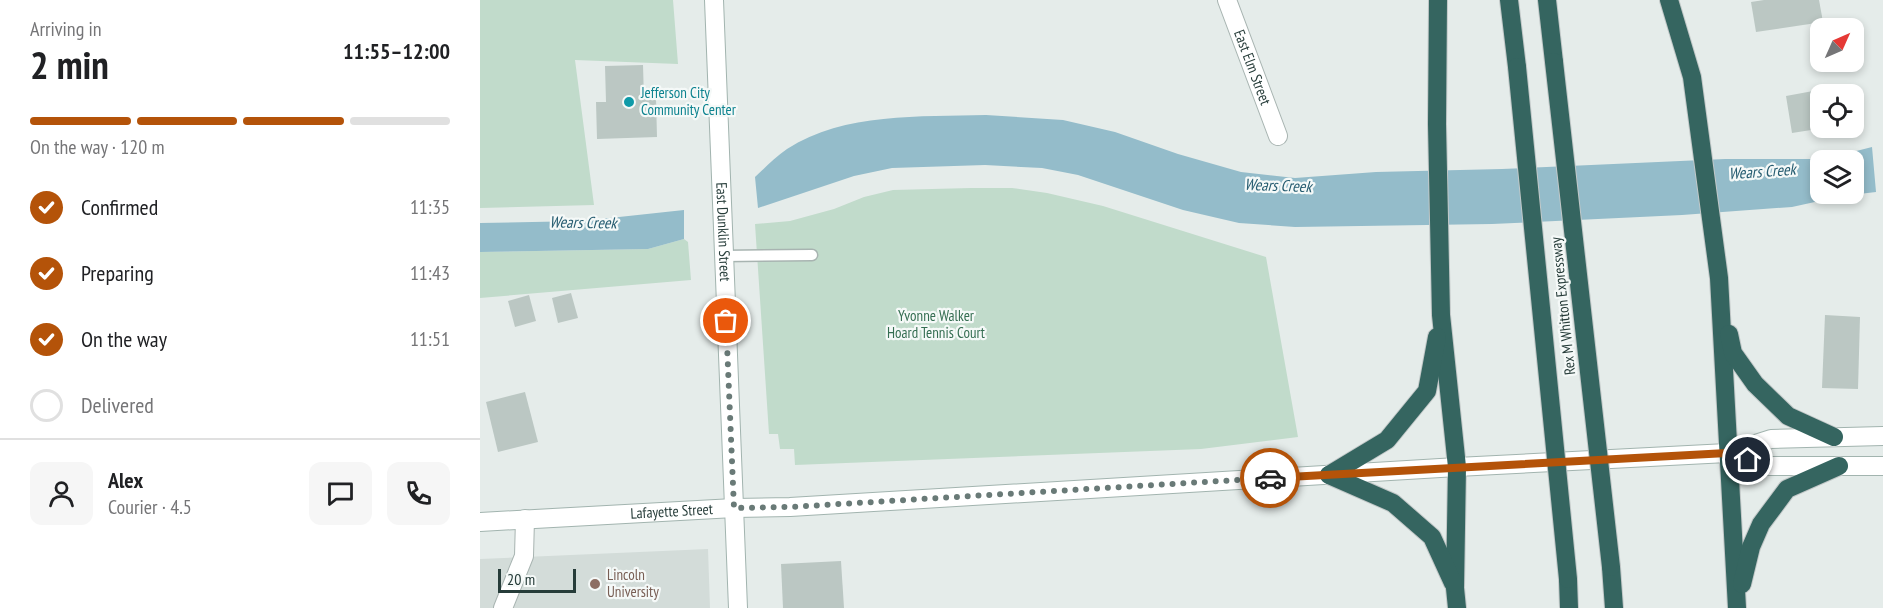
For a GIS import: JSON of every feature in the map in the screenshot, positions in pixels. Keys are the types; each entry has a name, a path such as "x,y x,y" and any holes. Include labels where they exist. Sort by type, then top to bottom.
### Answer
{"highway":[{"path":"1438,0 1437,124 1441,315 1457,467 1455,588 1457,608"},
{"name":"Rex M Whitton Expressway","path":"1509,0 1568,579 1569,608"},
{"name":"Rex M Whitton Expressway","path":"1548,0 1614,608"},
{"path":"1669,0 1692,77 1719,278 1737,607"},
{"path":"1720,298 1733,353 1755,384 1788,416 1834,437"},
{"path":"1329,475 1386,440 1427,391 1441,315"},
{"path":"1737,607 1751,547 1761,524 1787,489 1839,466"},
{"path":"1329,475 1393,503 1432,537 1455,588"}],"main road":[{"name":"East Dunklin Street","path":"714,0 738,608"},
{"name":"East Elm Street","path":"1227,0 1278,136"},
{"name":"Lafayette Street","path":"480,522 790,507 1727,453 1771,439 1883,436"},
{"name":"Lafayette Street","path":"1727,453 1769,466 1883,466"},
{"path":"503,608 524,556 525,519"}],"lane":[{"path":"723,256 812,255"}],"shaded area":[{"name":"Lincoln University","path":"708,549 710,608 480,608 480,559"}],"green space":[{"path":"480,0 673,0 678,64 575,60 594,205 480,208"},
{"name":"Yvonne Walker Hoard Tennis Court","path":"1012,188 1047,193 1103,206 1266,257 1298,437 1201,449 795,465 794,449 780,449 778,434 769,434 755,224 790,221 893,190"},
{"path":"684,239 688,242 691,280 480,298 480,252 648,249"}],"water":[{"name":"Wears Creek","path":"986,115 1063,120 1115,132 1178,154 1241,172 1295,178 1376,172 1725,159 1810,159 1810,203 1792,207 1682,215 1492,224 1295,227 1239,223 1183,210 1078,175 1042,168 985,165 892,168 854,176 758,208 755,177 787,149 833,128 909,117"},
{"path":"1872,147 1876,192 1864,193 1864,150 1860,150"},
{"name":"Wears Creek","path":"684,210 684,239 648,249 480,252 480,223 582,221"}],"building":[{"path":"1819,0 1822,18 1810,18 1810,24 1756,32 1751,2"},
{"name":"Jefferson City Community Center","path":"643,65 644,99 656,98 657,137 597,139 596,102 606,102 605,66"},
{"path":"1810,92 1810,130 1792,133 1786,96"},
{"path":"571,293 578,318 558,323 552,298"},
{"path":"529,295 536,321 515,327 508,301"},
{"path":"1825,315 1860,317 1858,389 1822,388"},
{"path":"525,392 538,442 498,452 486,402"},
{"path":"841,561 844,608 783,608 781,564"}],"way so far":[{"path":"726,321 734,508 790,507 1270,478"}],"place":[{"name":"Jefferson City Community Center","path":"629,102"},
{"name":"Lincoln University","path":"595,584"}],"route":[{"path":"1270,478 1727,453 1748,460"}]}
